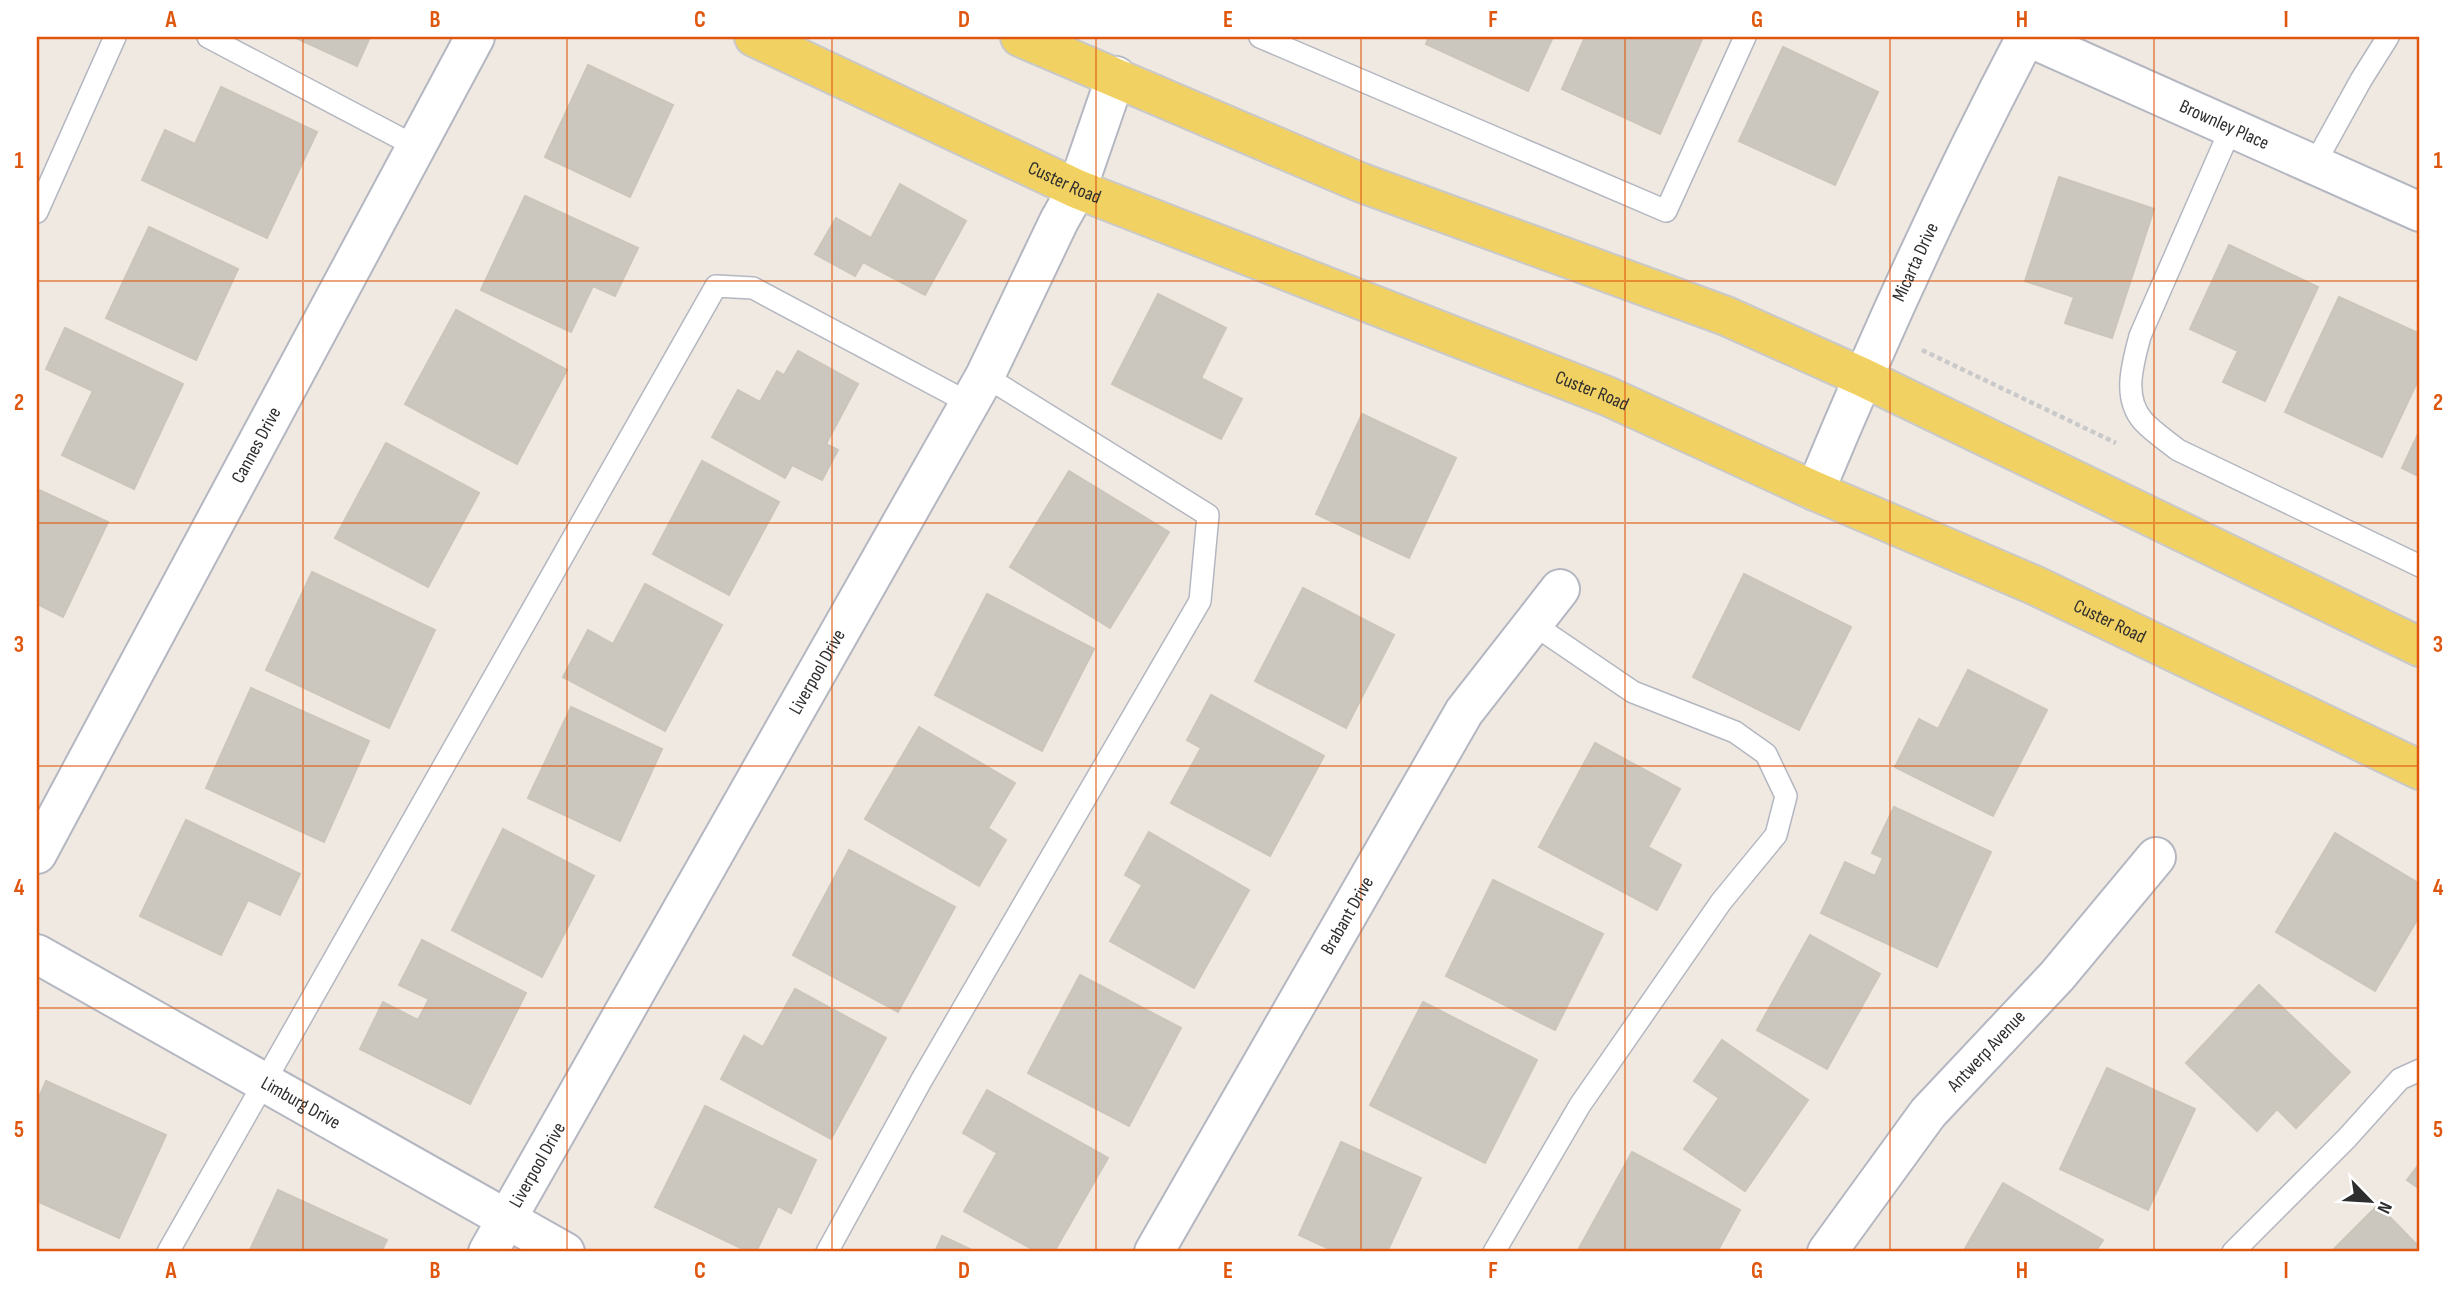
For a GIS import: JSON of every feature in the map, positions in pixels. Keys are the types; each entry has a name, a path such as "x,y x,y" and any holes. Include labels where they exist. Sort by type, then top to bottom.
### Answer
{"main road":[{"name":"Custer Road","path":"754,37 1077,189 1607,396 1815,491 2034,585 2420,769"},
{"path":"1020,37 1362,183 1726,316 1862,377 2420,647"}],"street":[{"name":"Cannes Drive","path":"37,854 475,37"},
{"name":"Brownley Place","path":"2027,37 2420,212"},
{"name":"Micarta Drive","path":"1815,491 1862,377 1982,119 2027,37"},
{"name":"Liverpool Drive","path":"488,1252 977,389 1077,189 1116,76"},
{"name":"Brabant Drive","path":"1154,1252 1464,712 1560,589"},
{"name":"Antwerp Avenue","path":"1827,1252 1928,1113 2057,976 2156,857"},
{"name":"Limburg Drive","path":"37,954 565,1252"}],"lane":[{"path":"37,212 115,37"},
{"path":"208,37 415,146"},
{"path":"1260,37 1666,211 1745,37"},
{"path":"2314,165 2388,37"},
{"path":"2231,128 2140,336 2132,368 2132,403 2143,421 2178,450 2420,566"},
{"path":"168,1252 716,286 752,288 977,389 1208,515 1200,601 921,1081 827,1252"},
{"path":"1494,1252 1580,1105 1721,902 1776,835 1786,796 1766,754 1735,732 1633,692 1533,624"},
{"path":"2232,1252 2347,1138 2400,1079 2420,1070"}],"building":[{"path":"294,37 370,37 357,66"},
{"path":"1429,37 1553,37 1528,91 1426,44"},
{"path":"1585,37 1703,37 1660,134 1562,89"},
{"path":"1783,47 1878,92 1835,185 1739,141"},
{"path":"588,65 673,105 630,197 545,157"},
{"path":"221,87 317,132 267,238 142,180 165,130 195,144"},
{"path":"2059,177 2154,209 2112,338 2065,323 2074,297 2025,281"},
{"path":"900,184 966,221 925,295 863,262 855,276 815,254 836,218 871,238"},
{"path":"525,196 638,248 615,296 593,286 571,332 481,290"},
{"path":"149,227 238,269 196,360 106,318"},
{"path":"2229,245 2318,287 2265,401 2223,382 2238,351 2190,329"},
{"path":"1158,294 1226,328 1201,378 1242,399 1221,439 1112,384"},
{"path":"2339,297 2420,334 2420,376 2382,457 2285,412"},
{"path":"456,310 567,370 517,464 405,404"},
{"path":"65,328 183,384 134,489 62,455 93,391 46,369"},
{"path":"798,351 858,384 826,444 838,450 822,480 792,465 785,478 712,437 738,390 760,402 777,371 784,375"},
{"path":"1362,414 1456,458 1409,558 1316,514"},
{"path":"2420,430 2420,477 2402,468"},
{"path":"386,443 479,493 428,587 335,538"},
{"path":"702,461 779,502 729,595 653,554"},
{"path":"1069,471 1169,532 1110,628 1010,567"},
{"path":"37,489 108,522 63,617 37,604"},
{"path":"312,572 435,630 389,728 266,670"},
{"path":"1744,574 1851,627 1799,730 1693,677"},
{"path":"645,584 722,625 665,731 563,677 588,630 613,644"},
{"path":"1303,588 1394,635 1346,728 1255,681"},
{"path":"987,594 1094,649 1042,751 935,695"},
{"path":"1968,670 2047,710 1993,816 1895,767 1919,719 1938,729"},
{"path":"251,688 369,741 324,842 206,788"},
{"path":"1211,695 1324,756 1270,856 1171,803 1201,748 1187,740"},
{"path":"571,707 662,749 620,841 528,798"},
{"path":"919,727 1015,783 988,828 1006,840 979,886 865,819"},
{"path":"1595,743 1680,789 1648,847 1681,865 1657,910 1539,847"},
{"path":"1894,807 1991,852 1937,967 1821,913 1845,862 1875,876 1883,858 1872,853"},
{"path":"186,820 300,874 280,915 248,900 221,955 140,916"},
{"path":"503,829 594,876 542,977 452,930"},
{"path":"1149,832 1249,890 1194,988 1110,941 1142,885 1125,875"},
{"path":"2335,833 2420,884 2420,915 2375,991 2276,932"},
{"path":"849,850 955,907 898,1012 793,955"},
{"path":"1493,880 1603,934 1555,1030 1446,976"},
{"path":"1810,935 1880,974 1827,1069 1757,1030"},
{"path":"422,940 526,993 470,1104 360,1049 383,1002 418,1020 429,999 399,985"},
{"path":"1080,975 1181,1028 1129,1126 1028,1073"},
{"path":"2259,985 2350,1072 2296,1128 2277,1109 2257,1131 2186,1063"},
{"path":"795,989 886,1038 831,1139 721,1079 744,1036 763,1047"},
{"path":"1423,1002 1537,1060 1485,1163 1370,1105"},
{"path":"1722,1040 1808,1100 1745,1191 1684,1149 1719,1098 1694,1081"},
{"path":"2107,1068 2195,1109 2148,1210 2060,1169"},
{"path":"46,1081 166,1135 119,1238 37,1201 37,1102"},
{"path":"987,1090 1108,1158 1054,1252 1037,1252 964,1211 997,1153 963,1133"},
{"path":"705,1106 816,1160 791,1213 778,1206 756,1252 749,1252 655,1207"},
{"path":"1341,1142 1421,1178 1387,1252 1336,1252 1299,1235"},
{"path":"1632,1152 1740,1210 1717,1252 1577,1252"},
{"path":"2420,1163 2420,1189 2407,1180"},
{"path":"2003,1183 2103,1240 2095,1252 1963,1252"},
{"path":"278,1190 387,1240 381,1252 249,1252"},
{"path":"2378,1205 2420,1248 2420,1252 2331,1252"},
{"path":"942,1236 976,1252 935,1252"}]}
